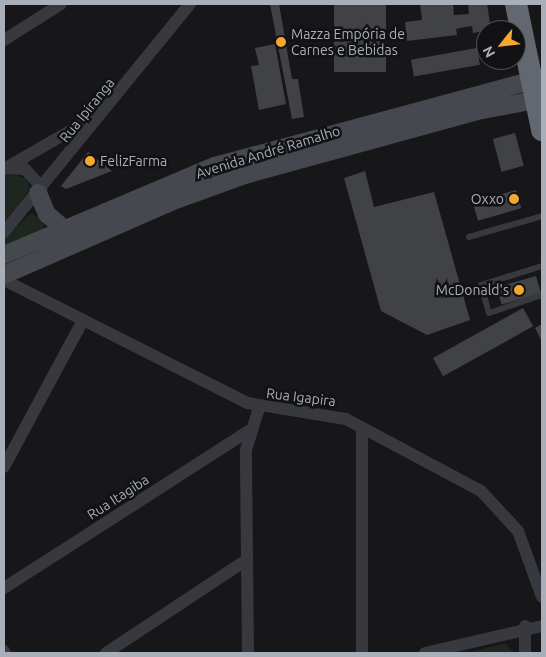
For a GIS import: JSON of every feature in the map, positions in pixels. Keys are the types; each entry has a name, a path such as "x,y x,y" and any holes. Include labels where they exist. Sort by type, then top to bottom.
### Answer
{"highway":[{"path":"516,4 536,86 542,130"}],"main road":[{"name":"Avenida André Ramalho","path":"4,255 67,227 223,164 536,86"},
{"name":"Avenida André Ramalho","path":"4,275 72,245 245,175 476,111 536,86"},
{"path":"40,191 47,214 67,227 72,245"}],"street":[{"path":"4,40 61,4"},
{"name":"Rua Ipiranga","path":"4,232 40,191 190,4"},
{"path":"4,168 105,111"},
{"path":"4,168 25,169 40,191"},
{"name":"Rua Igapira","path":"4,280 259,408 326,413 362,430 494,502 525,542 542,597"},
{"path":"4,467 83,320"},
{"path":"248,653 245,561 249,431 259,408"},
{"path":"362,430 362,653"},
{"name":"Rua Itagiba","path":"4,588 249,431"},
{"path":"106,653 245,561"},
{"path":"525,626 525,653"},
{"path":"425,653 525,626 542,626"}],"lane":[{"path":"468,237 542,216"},
{"path":"542,266 482,285 489,313 542,295"}],"shaded area":[{"path":"9,173 26,179 30,189 4,222 4,176"},
{"path":"31,213 45,222 43,230 4,247 4,239"},
{"path":"505,643 514,653 466,653"}],"building":[{"name":"Mazza Empória de Carnes e Bebidas","path":"270,4 279,4 292,79 298,79 304,117 292,119"},
{"path":"334,4 386,4 386,72 334,72"},
{"path":"420,4 453,4 454,15 469,14 468,4 487,4 489,20 476,20 476,32 473,33 472,26 456,29 457,35 407,41 405,22 422,20"},
{"path":"275,44 286,104 259,110 251,66 259,65 255,48"},
{"path":"476,48 476,65 414,76 411,60"},
{"path":"515,133 524,166 502,172 493,139"},
{"name":"FelizFarma","path":"88,152 112,171 66,189 61,186"},
{"path":"365,171 374,207 434,192 470,320 427,335 381,311 344,178"},
{"path":"516,190 521,208 478,221 473,202"},
{"name":"McDonald's","path":"536,276 541,293 502,305 497,287"},
{"path":"523,308 533,326 443,376 433,358"},
{"path":"542,324 542,342 535,328"}],"place":[{"name":"Mazza Empória de Carnes e Bebidas","path":"281,42"},
{"name":"FelizFarma","path":"90,161"},
{"name":"Oxxo","path":"514,199"},
{"name":"McDonald's","path":"519,290"}]}
